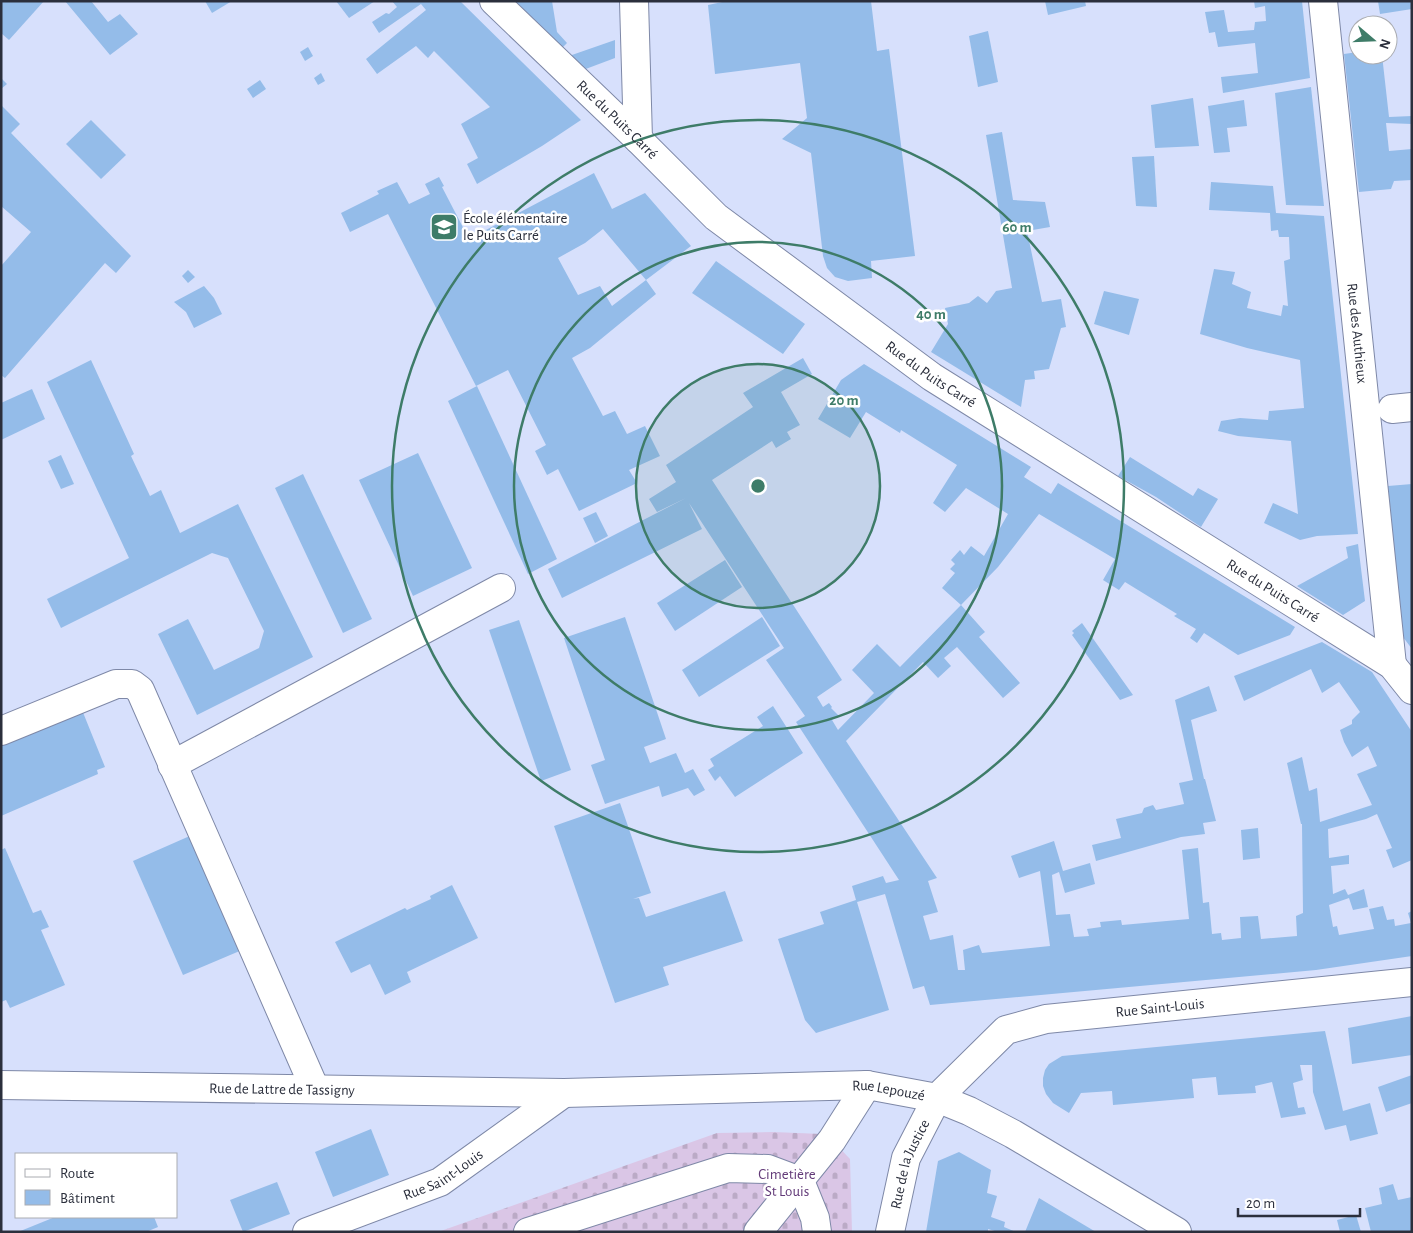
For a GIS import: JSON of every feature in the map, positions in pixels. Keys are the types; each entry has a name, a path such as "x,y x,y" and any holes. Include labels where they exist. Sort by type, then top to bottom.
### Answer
{"street":[{"name":"Rue du Puits Carré","path":"494,1 638,139 716,217 932,377 1392,665 1412,690"},
{"path":"634,1 638,139"},
{"name":"Rue des Authieux","path":"1323,1 1392,665"},
{"path":"172,765 500,588"},
{"path":"1,731 116,684 132,684 140,690 315,1089"},
{"name":"Rue Saint-Louis","path":"937,1098 1006,1030 1046,1019 1412,982"},
{"name":"Rue de Lattre de Tassigny","path":"1,1084 564,1093"},
{"path":"758,1232 832,1140 867,1085"},
{"name":"Rue Lepouzé","path":"564,1093 867,1085 937,1098 969,1111 1013,1134 1176,1232"},
{"name":"Rue Saint-Louis","path":"308,1232 440,1182 564,1093"},
{"name":"Rue de la Justice","path":"890,1232 906,1158 937,1098"},
{"path":"528,1232 728,1168 768,1168 800,1181 815,1218 817,1232"}],"green space":[{"name":"Cimetière St Louis","path":"773,1132 822,1134 832,1140 850,1159 852,1232 438,1232 717,1133"}],"building":[{"path":"1,1 44,1 9,40 1,33"},
{"path":"65,1 91,1 108,22 120,14 138,34 110,55"},
{"path":"205,1 232,1 212,13"},
{"path":"336,1 375,1 349,18"},
{"path":"392,1 460,1 581,120 542,146 477,184 467,164 478,158 461,124 490,107 434,51 428,58 416,46 377,74 366,59 426,10 421,4 379,33 372,22 386,13 389,14 397,7"},
{"path":"513,1 552,1 557,32 567,43 561,49"},
{"path":"727,1 871,1 877,51 889,49 915,256 871,261 872,278 848,281 835,277 827,268 823,256 811,153 782,139 807,118 800,63 715,74 708,5"},
{"path":"1045,1 1085,1 1086,6 1048,15"},
{"path":"1254,1 1302,1 1310,78 1223,93 1221,77 1258,73 1255,43 1218,47 1215,32 1209,33 1205,12 1224,10 1228,32 1254,30 1255,22 1266,21 1265,6 1255,8"},
{"path":"1378,1 1412,1 1412,9 1380,14"},
{"path":"988,31 998,82 978,87 969,36"},
{"path":"615,40 615,58 583,70 569,56"},
{"path":"308,47 313,56 305,61 300,52"},
{"path":"1348,53 1348,65 1383,65 1389,117 1412,116 1412,124 1386,123 1389,151 1412,149 1412,180 1394,181 1391,189 1359,192 1344,54"},
{"path":"321,73 325,81 318,85 314,78"},
{"path":"1,78 7,84 1,89"},
{"path":"260,80 266,89 253,98 247,89"},
{"path":"1311,87 1324,206 1286,205 1275,93"},
{"path":"1193,98 1199,146 1155,148 1151,105"},
{"path":"1244,100 1247,126 1227,128 1230,152 1214,153 1208,106"},
{"path":"1,105 20,124 11,133 131,256 116,273 105,263 5,378 1,375 1,266 31,232 1,206"},
{"path":"91,120 126,155 101,179 66,144"},
{"path":"1002,132 1013,200 1045,202 1050,227 1027,231 1042,302 1061,299 1066,327 1061,328 1049,369 1034,371 1035,379 1025,380 1021,407 931,352 948,324 945,308 969,303 978,296 987,303 996,291 1012,288 986,135"},
{"path":"1154,156 1157,207 1136,206 1132,157"},
{"path":"594,173 612,209 645,193 691,246 646,280 656,294 590,348 572,358 603,416 615,411 627,434 645,426 660,456 629,470 637,483 579,511 558,469 547,475 535,451 546,445 508,370 476,386 388,214 350,232 341,213 379,194 377,191 397,182 409,204 430,194 425,184 439,177 444,186 442,187 469,239","holes":["603,229 646,280 612,306 600,286 578,295 558,258 585,243"]},
{"path":"1211,182 1273,186 1276,213 1324,216 1358,534 1317,536 1300,540 1264,523 1273,503 1298,514 1291,441 1238,436 1218,431 1221,421 1240,418 1268,420 1269,411 1304,408 1300,360 1247,348 1200,334 1214,269 1235,272 1232,284 1251,292 1247,308 1281,316 1283,305 1288,306 1284,261 1290,259 1289,237 1279,237 1278,230 1271,231 1270,213 1209,210"},
{"path":"716,261 805,324 783,354 692,293"},
{"path":"188,270 195,277 188,283 182,276"},
{"path":"204,286 214,298 222,314 194,328 186,312 174,302"},
{"path":"1104,291 1139,299 1129,335 1094,324"},
{"path":"803,358 812,374 781,392 800,425 787,432 791,439 776,448 772,441 712,480 842,680 817,697 823,707 829,703 839,716 832,720 838,730 874,693 852,670 877,644 900,667 961,605 985,632 979,637 1020,683 1003,698 957,647 944,658 951,666 938,678 923,662 846,741 937,878 928,881 938,912 923,916 930,940 953,935 958,970 965,970 963,950 979,945 982,953 1050,946 1040,871 1019,878 1011,856 1054,841 1063,871 1090,863 1095,884 1065,893 1059,872 1052,875 1056,915 1070,914 1074,937 1089,936 1087,929 1101,927 1100,922 1121,920 1122,925 1189,919 1182,850 1198,848 1203,903 1209,902 1212,934 1221,933 1222,940 1241,938 1240,917 1258,916 1261,939 1297,936 1296,916 1303,913 1302,824 1287,763 1302,757 1309,791 1317,788 1320,822 1372,805 1357,774 1377,766 1368,746 1352,757 1344,742 1340,730 1352,724 1352,720 1360,712 1339,682 1322,693 1311,669 1244,701 1234,676 1322,642 1372,672 1412,732 1412,860 1393,868 1386,850 1392,848 1377,814 1366,819 1328,829 1329,858 1349,855 1349,864 1331,866 1333,894 1345,889 1348,895 1364,889 1368,907 1353,910 1349,898 1329,905 1333,927 1337,926 1339,935 1374,929 1369,909 1383,906 1387,920 1394,919 1395,926 1411,923 1408,913 1412,911 1412,956 1316,970 930,1005 924,986 913,989 885,894 857,902 889,1010 816,1033 805,1020 778,939 824,924 820,912 856,900 852,886 883,876 886,883 899,880 796,722 805,716 766,660 784,648 689,503 702,529 562,598 548,569 686,498 657,512 649,499 676,482 666,465 753,407 743,393"},
{"path":"91,360 134,454 131,456 150,496 161,490 180,533 238,504 313,657 197,715 158,634 188,619 214,670 259,648 264,631 228,558 212,553 61,628 47,599 129,558 47,382"},
{"path":"864,364 1031,467 1024,477 1051,494 1058,483 1295,627 1290,635 1238,655 1204,633 1197,643 1190,638 1196,629 1174,616 1177,614 1125,582 1119,590 1103,580 1115,559 1039,514 998,567 961,605 942,588 955,573 950,569 955,564 951,560 960,550 964,555 971,546 984,556 1008,514 966,488 945,512 933,503 957,465 901,430 900,433 866,412 850,438 818,419 841,380"},
{"path":"477,386 557,559 528,574 448,401"},
{"path":"32,389 45,419 1,440 1,403"},
{"path":"418,453 472,568 413,596 359,480"},
{"path":"61,455 74,484 61,489 48,461"},
{"path":"1130,457 1193,496 1198,488 1218,499 1201,527 1156,497 1118,476"},
{"path":"303,474 372,619 343,633 275,488"},
{"path":"1412,484 1412,649 1403,637 1388,486"},
{"path":"596,512 608,536 595,543 583,518"},
{"path":"1358,544 1365,601 1343,615 1297,586 1348,558 1346,547"},
{"path":"725,560 742,587 675,631 657,603"},
{"path":"625,617 666,739 644,747 650,763 676,753 685,773 693,769 705,790 694,796 688,788 662,797 659,786 605,804 591,765 605,760 564,638"},
{"path":"762,617 780,646 699,697 682,670"},
{"path":"519,620 571,770 541,781 489,630"},
{"path":"1082,623 1133,695 1120,700 1072,635 1074,633 1072,631"},
{"path":"1209,686 1217,711 1191,720 1204,779 1216,821 1203,823 1205,834 1181,837 1096,861 1092,845 1121,838 1116,819 1142,813 1144,808 1153,805 1156,810 1184,804 1179,783 1193,780 1175,700"},
{"path":"773,706 803,753 735,797 720,776 715,781 708,770 714,766 710,759 763,726 757,717"},
{"path":"82,710 105,767 97,770 98,774 1,816 1,746"},
{"path":"620,803 651,893 633,899 639,898 646,917 725,891 743,941 663,967 669,985 615,1003 554,826"},
{"path":"1258,828 1260,858 1243,860 1241,830"},
{"path":"192,835 242,950 183,975 133,861"},
{"path":"5,848 33,913 41,910 49,927 41,930 65,985 10,1008 6,1000 1,1002 1,850"},
{"path":"452,885 478,938 407,972 411,982 385,995 370,964 351,973 335,942 405,908 407,910 431,899 430,896"},
{"path":"1412,1016 1412,1055 1352,1064 1348,1028"},
{"path":"1325,1031 1343,1111 1370,1103 1378,1134 1350,1141 1346,1125 1325,1130 1313,1092 1312,1065 1300,1065 1303,1080 1293,1083 1298,1108 1304,1107 1306,1114 1281,1118 1272,1082 1255,1086 1256,1093 1218,1095 1216,1077 1192,1079 1194,1098 1113,1105 1112,1091 1081,1093 1069,1113 1053,1103 1043,1086 1045,1070 1049,1064 1062,1056"},
{"path":"1412,1075 1412,1103 1386,1112 1378,1087"},
{"path":"371,1129 389,1175 333,1197 315,1152"},
{"path":"959,1152 991,1170 987,1193 997,1196 991,1217 1005,1222 1004,1227 1016,1232 998,1232 988,1229 988,1232 926,1232 938,1161"},
{"path":"277,1182 290,1214 243,1232 230,1200"},
{"path":"1393,1184 1398,1200 1412,1197 1412,1232 1371,1232 1365,1208 1382,1204 1379,1188"},
{"path":"1039,1198 1064,1213 1096,1232 1025,1232"},
{"path":"1356,1215 1361,1232 1340,1232 1337,1220"},
{"path":"53,1218 154,1218 158,1227 146,1232 18,1232"}],"place":[{"name":"École élémentaire le Puits Carré","path":"444,227"}]}
